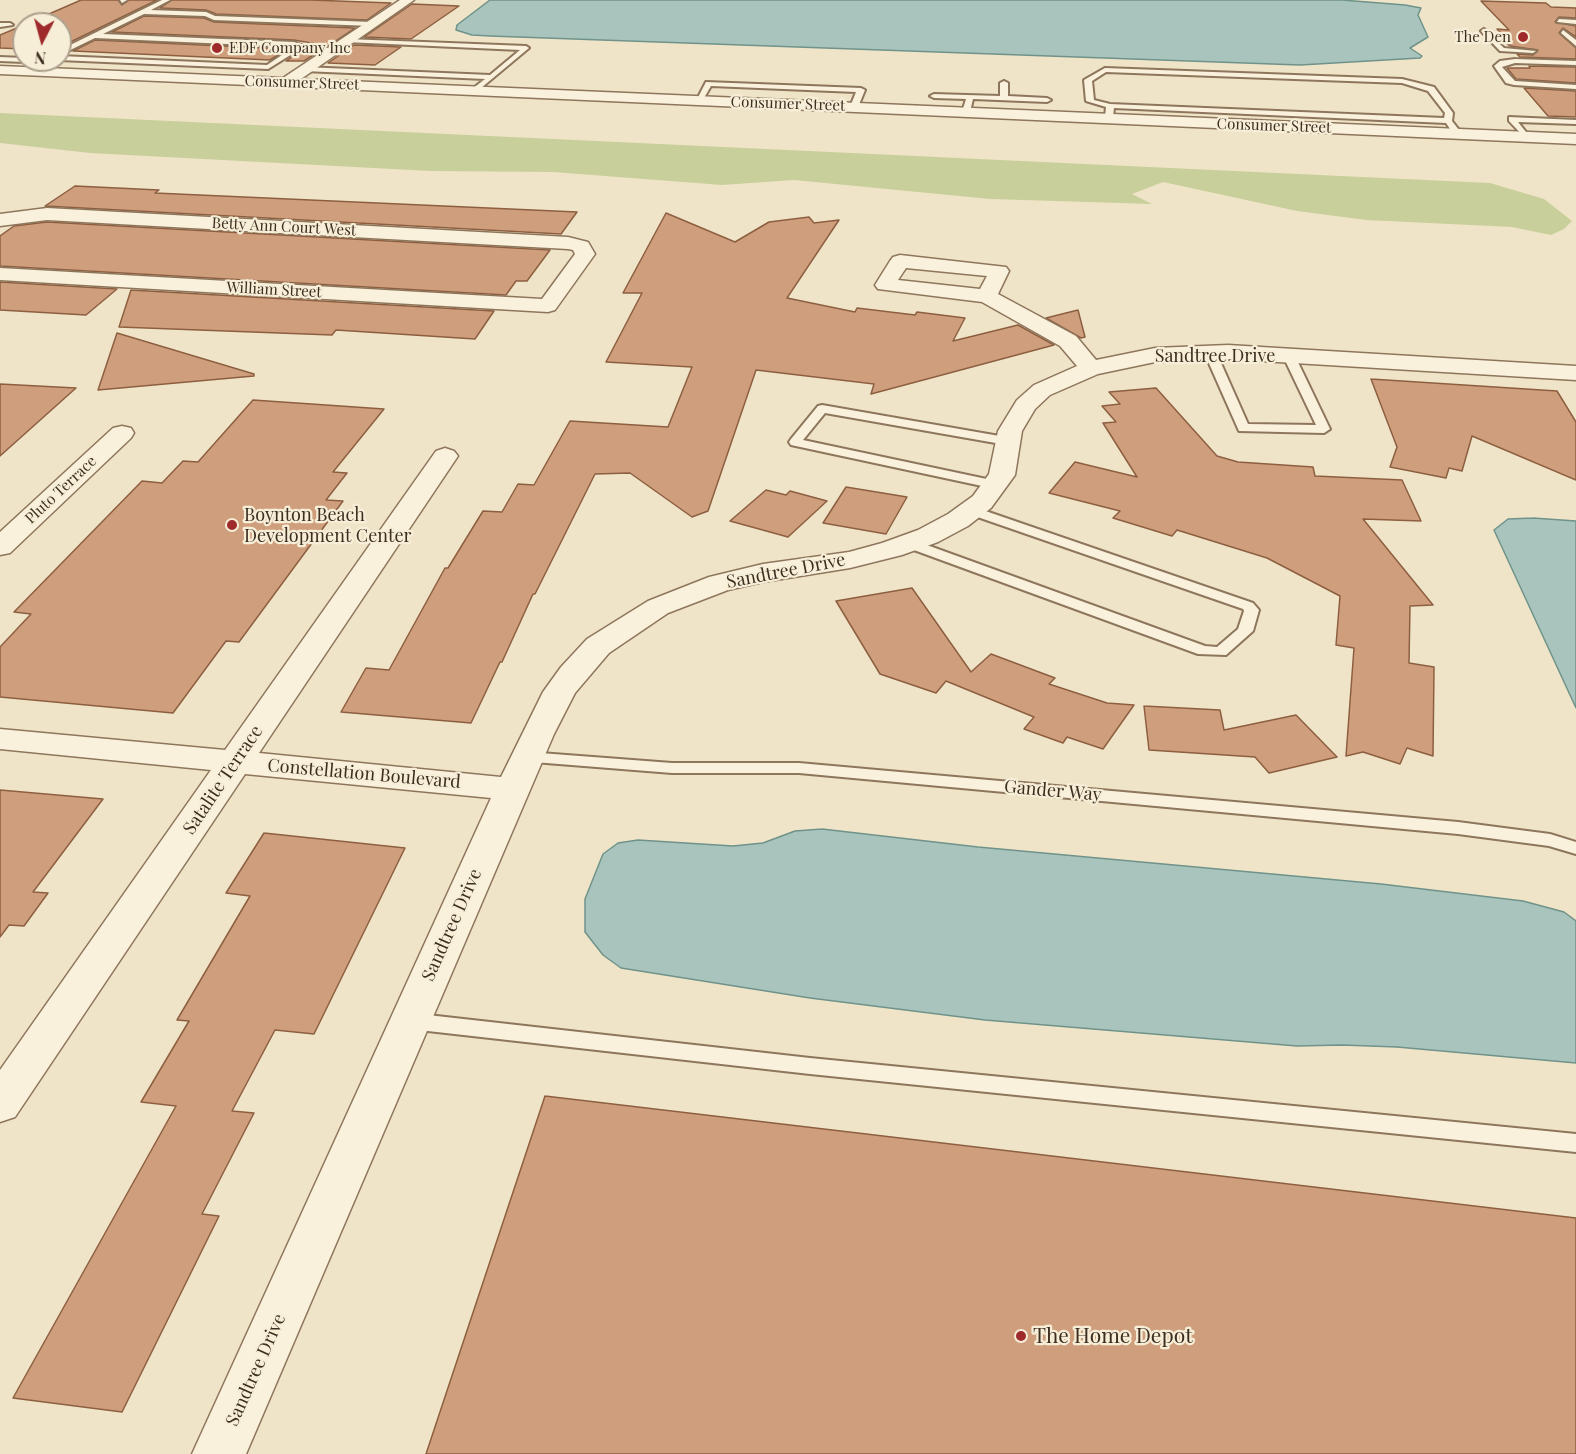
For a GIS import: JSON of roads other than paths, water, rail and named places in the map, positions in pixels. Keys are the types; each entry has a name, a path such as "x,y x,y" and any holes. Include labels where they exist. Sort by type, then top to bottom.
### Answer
{"street":[{"path":"285,83 408,0"},
{"name":"Consumer Street","path":"72,67 285,83 854,107 1047,103 1110,112 1453,127 1526,136 1576,139"},
{"name":"Betty Ann Court West","path":"0,220 47,214 568,243 581,246 585,254 548,306"},
{"name":"William Street","path":"0,274 548,306"},
{"path":"987,296 1068,341 1091,368"},
{"name":"Sandtree Drive","path":"219,1454 528,757 559,692 598,646 649,612 677,598 763,573 850,560 908,543 958,520 982,502 996,485 1006,465 1007,441 1014,422 1025,405 1042,390 1091,368 1155,355 1210,352 1576,373"},
{"name":"Pluto Terrace","path":"0,547 122,433"},
{"name":"Satalite Terrace","path":"0,1104 445,456"},
{"name":"Constellation Boulevard","path":"0,739 513,789"}],"lane":[{"path":"72,47 166,0"},
{"path":"142,12 206,14 214,18 372,24"},
{"path":"1559,21 1576,22"},
{"path":"0,25 10,25"},
{"path":"1484,31 1502,50 1544,51"},
{"path":"1576,33 1563,32 1576,45"},
{"path":"93,36 294,44 299,47"},
{"path":"72,59 268,67 299,47 341,45 526,48 475,91"},
{"path":"1576,63 1515,61 1498,66 1509,81 1514,83 1576,87"},
{"path":"304,69 492,78"},
{"path":"1110,112 1089,101 1088,80 1105,70 1402,81 1431,89 1449,113 1453,127"},
{"path":"1004,83 1004,99"},
{"path":"698,100 709,84 861,90 854,107"},
{"path":"755,103 764,86"},
{"path":"934,96 968,105 1004,99 1047,103"},
{"path":"1526,136 1512,119 1576,122"},
{"path":"1210,352 1243,428 1324,429 1289,356"},
{"path":"996,485 795,442 822,409 1007,441"},
{"path":"908,543 1203,651 1221,652 1245,631 1252,610 1248,606 971,510"},
{"name":"Gander Way","path":"528,757 672,768 799,768 1458,828 1550,840 1576,848"},
{"path":"409,1021 798,1065 1576,1143"}],"water":[{"path":"490,0 1342,0 1421,8 1418,15 1428,37 1410,48 1422,56 1420,58 1300,65 490,36 472,35 456,30 457,25"},
{"path":"1508,519 1576,521 1576,708 1494,530"},
{"path":"822,829 978,847 1381,884 1523,901 1564,912 1576,921 1576,1063 1397,1047 1297,1046 985,1020 810,998 621,968 603,955 585,932 585,899 603,854 618,843 638,840 733,846 763,843 795,831"}],"place":[{"name":"The Den","path":"1523,37"},
{"name":"EDF Company Inc","path":"217,48"},
{"name":"Boynton Beach Development Center","path":"232,525"},
{"name":"The Home Depot","path":"1021,1336"}]}
